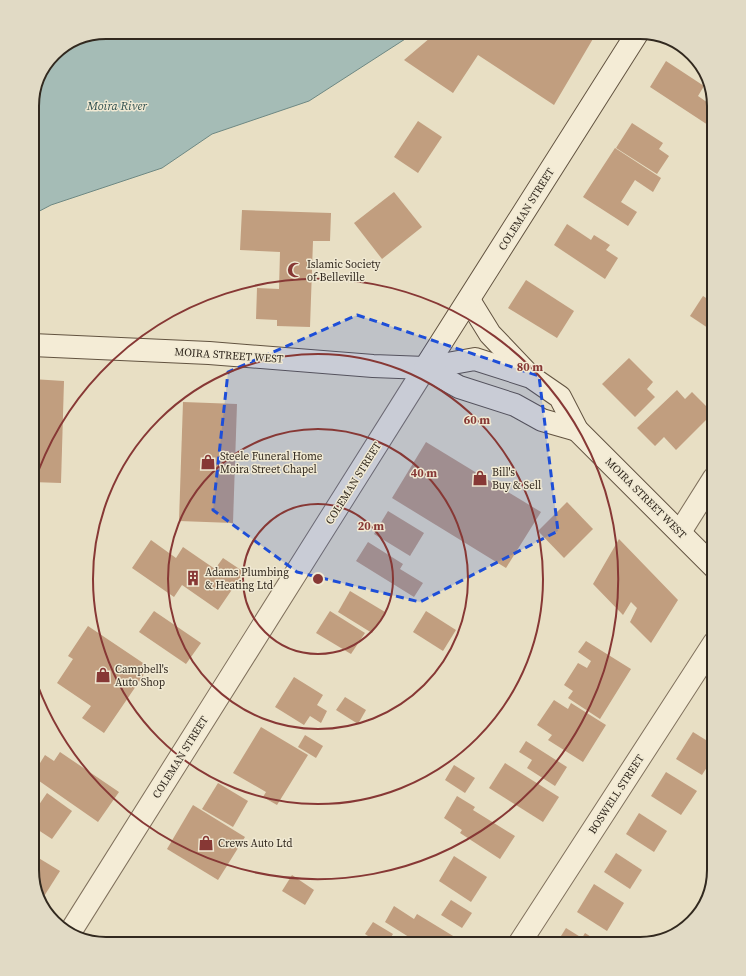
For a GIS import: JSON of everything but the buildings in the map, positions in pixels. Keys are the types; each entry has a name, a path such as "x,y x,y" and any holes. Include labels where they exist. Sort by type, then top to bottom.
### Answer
{"main road":[{"name":"COLEMAN STREET","path":"73,928 634,39"},
{"path":"469,300 490,334 531,377"},
{"name":"MOIRA STREET WEST","path":"39,345 209,353 373,366 425,368 475,359 531,377 560,397 578,430 707,560"},
{"name":"MOIRA STREET WEST","path":"425,368 459,387 515,405 542,420 578,430"},
{"path":"680,532 707,489"},
{"name":"BOSWELL STREET","path":"524,937 707,654"}],"highlighted area":[{"path":"357,315 539,376 558,531 420,602 297,572 213,510 228,372"}],"water":[{"name":"Moira River","path":"106,39 405,39 309,101 212,134 162,168 51,205 39,211 39,101 41,89 46,76 53,65 72,48 93,40"}],"place":[{"name":"Islamic Society of Belleville","path":"295,270"},
{"name":"Steele Funeral Home Moira Street Chapel","path":"208,462"},
{"name":"Bill's Buy & Sell","path":"480,478"},
{"name":"Adams Plumbing & Heating Ltd","path":"193,578"},
{"name":"Campbell's Auto Shop","path":"103,675"},
{"name":"Crews Auto Ltd","path":"206,843"}]}
